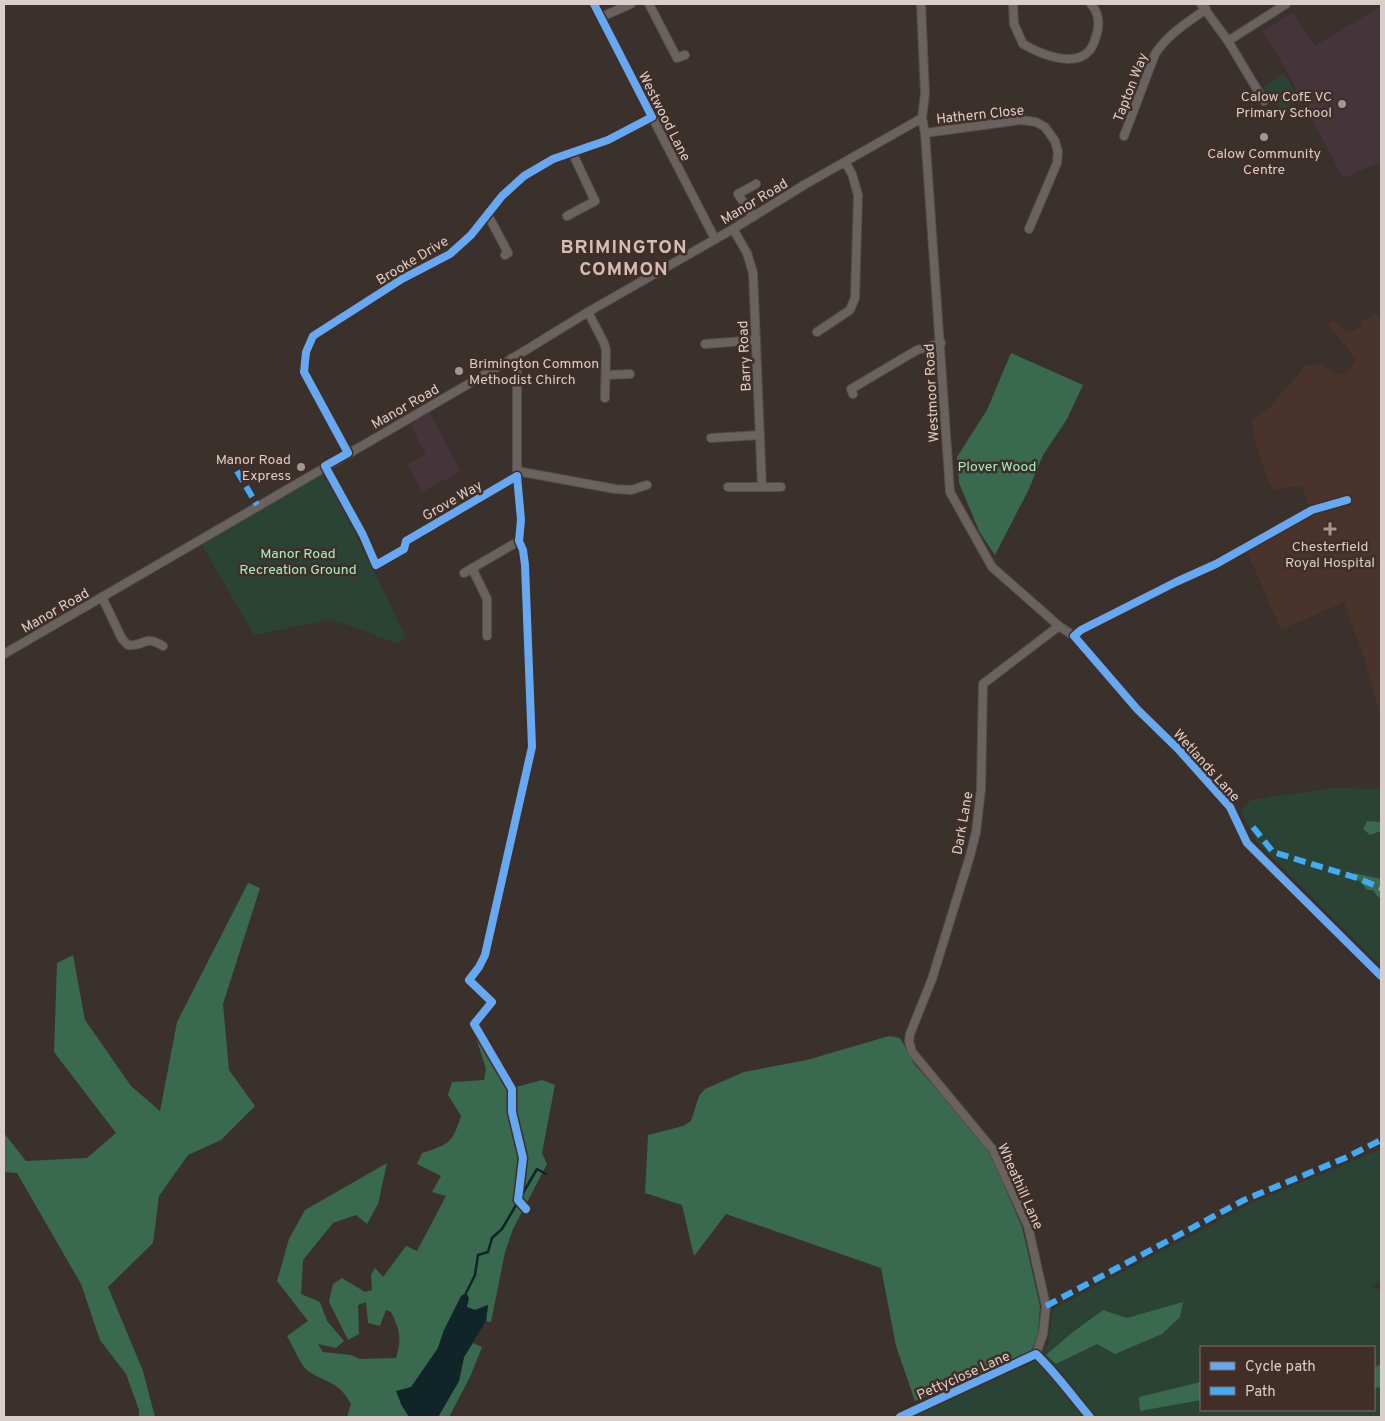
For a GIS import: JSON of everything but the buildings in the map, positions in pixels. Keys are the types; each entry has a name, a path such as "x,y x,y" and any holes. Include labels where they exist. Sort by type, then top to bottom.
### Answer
{"street":[{"name":"Westwood Lane","path":"594,4 715,239"},
{"path":"601,17 630,4"},
{"path":"649,4 677,58 684,55"},
{"name":"Westmoor Road","path":"922,4 925,94 922,118 925,133 941,343 950,492 992,567 1059,626"},
{"path":"1013,4 1014,24 1024,44 1042,52 1071,59 1082,56 1090,51 1093,44 1098,30 1098,20 1097,11 1091,4"},
{"path":"1228,41 1286,4"},
{"path":"1203,6 1228,41 1264,101"},
{"name":"Tapton Way","path":"1124,136 1155,54 1162,43 1203,6"},
{"name":"Brooke Drive","path":"348,453 304,372 306,352 312,336 402,279 450,254 471,235 502,196 524,176 553,159 608,140 652,117"},
{"name":"Manor Road","path":"4,654 922,118"},
{"name":"Hathern Close","path":"925,133 1021,120 1036,122 1045,127 1055,141 1058,157 1029,229"},
{"path":"567,216 595,201 572,152"},
{"path":"817,332 850,310 855,298 858,195 852,174 845,162"},
{"path":"752,217 738,194 756,184"},
{"path":"488,215 508,253 505,255"},
{"name":"Barry Road","path":"733,229 747,253 753,273 762,487"},
{"path":"588,312 606,350 605,398"},
{"path":"705,344 756,340"},
{"path":"853,394 850,389 918,350 941,343"},
{"path":"464,573 519,541 521,520 517,474 517,373 512,358"},
{"path":"606,375 630,374"},
{"path":"711,438 760,435"},
{"path":"326,466 363,535 376,565"},
{"path":"517,474 615,489 631,490 647,485"},
{"name":"Grove Way","path":"404,549 406,541 517,474"},
{"path":"728,487 782,487"},
{"path":"472,568 487,599 487,636"},
{"path":"102,597 122,638 128,645 135,646 148,640 155,641 163,646"},
{"name":"Wetlands Lane","path":"1059,626 1074,636 1137,709 1179,750 1230,807 1247,843 1381,976"},
{"name":"Dark Lane","path":"912,1052 909,1041 910,1034 932,979 976,832 981,789 983,684 996,672 1059,626"},
{"name":"Wheathill Lane","path":"912,1052 993,1150 1028,1226 1046,1306 1043,1334 1036,1354"},
{"name":"Pettyclose Lane","path":"900,1417 1036,1354"}],"shaded area":[{"name":"Calow CofE VC Primary School","path":"1381,6 1381,162 1343,178 1285,68 1262,31 1293,13 1315,46"},
{"name":"Chesterfield Royal Hospital","path":"1374,312 1381,321 1381,719 1365,661 1344,602 1281,630 1244,545 1312,513 1301,485 1273,490 1255,441 1252,420 1269,408 1306,365 1321,364 1340,375 1351,369 1356,359 1328,325 1333,321 1349,333 1361,327 1362,318 1368,320"},
{"path":"429,412 461,471 422,492 407,464 426,455 410,423"}],"green space":[{"path":"1284,73 1299,100 1281,111 1272,96 1268,97 1263,88"},
{"name":"Plover Wood","path":"1011,353 1083,385 1067,419 1043,455 1029,489 995,555 980,533 959,483 957,457 987,410"},
{"name":"Manor Road Recreation Ground","path":"322,474 327,476 405,635 402,641 396,643 332,619 254,635 202,545"},
{"path":"1332,788 1381,789 1381,966 1256,841 1241,811 1251,800"},
{"path":"1367,821 1381,822 1381,831 1370,835 1363,829"},
{"path":"1354,873 1381,879 1381,898 1373,890 1367,890 1360,881 1351,879 1351,875"},
{"path":"248,883 260,888 223,1004 229,1070 255,1106 221,1140 188,1155 159,1196 153,1243 108,1287 143,1371 155,1417 139,1417 139,1410 126,1374 100,1340 81,1284 17,1173 4,1172 4,1133 26,1161 87,1158 116,1133 54,1052 57,963 73,955 85,1020 131,1086 160,1111 177,1022"},
{"path":"472,1025 509,1089 542,1080 555,1085 542,1153 547,1164 513,1229 505,1252 491,1322 486,1321 488,1305 475,1310 467,1307 444,1330 438,1348 401,1404 409,1417 347,1417 351,1404 346,1396 337,1386 305,1368 287,1336 308,1321 277,1281 289,1239 305,1210 387,1163 378,1204 367,1224 356,1215 333,1223 303,1260 301,1294 320,1302 327,1321 344,1341 336,1348 318,1344 323,1352 351,1355 360,1359 396,1358 399,1334 391,1312 386,1310 380,1326 368,1323 366,1302 358,1305 359,1334 348,1340 329,1302 333,1284 342,1278 365,1292 372,1290 371,1275 375,1268 383,1277 406,1246 417,1251 446,1196 432,1192 441,1176 417,1164 422,1153 444,1145 452,1138 455,1132 461,1116 448,1095 452,1082 484,1080 486,1069"},
{"path":"889,1036 900,1038 915,1065 989,1151 1022,1227 1040,1306 1038,1334 1031,1352 915,1401 896,1346 881,1268 726,1214 694,1256 682,1205 645,1193 648,1135 683,1126 691,1121 699,1096 705,1089 744,1072 807,1060"},
{"path":"1381,1149 1381,1280 1371,1286 1381,1291 1381,1417 912,1417 1033,1362 1048,1345 1053,1309 1250,1204"},
{"path":"1183,1302 1180,1317 1162,1334 1115,1354 1097,1344 1056,1364 1046,1355 1103,1310 1127,1318"},
{"path":"473,1343 482,1347 470,1377 449,1417 438,1417 459,1381 464,1357"},
{"path":"1381,1364 1381,1392 1379,1387 1375,1388 1375,1367"},
{"path":"1200,1382 1200,1400 1140,1411 1139,1397"}],"water":[{"path":"466,1293 469,1298 467,1307 475,1310 488,1305 486,1321 464,1357 459,1381 438,1417 409,1417 396,1391 411,1387 438,1348 444,1330 461,1296"}],"waterway":[{"path":"466,1293 475,1275 478,1255 488,1252 492,1238 502,1229 537,1169 546,1174"}],"marked path":[{"path":"237,471 257,505"},
{"path":"1253,827 1273,852 1357,878 1381,888"},
{"path":"1046,1306 1244,1200 1345,1158 1381,1140"}],"cycle path":[{"path":"526,1209 518,1200 523,1158 512,1112 512,1089 474,1024 492,1002 469,980 485,955 532,747 525,565 523,550 519,541 521,520 517,476 406,541 404,549 376,565 363,535 325,466 348,453 304,372 306,352 313,336 402,279 450,254 471,235 502,196 524,176 553,159 608,140 652,117 594,4"},
{"path":"1347,500 1312,510 1216,564 1081,630 1074,636 1137,709 1179,750 1230,807 1247,843 1381,976"},
{"path":"900,1417 1036,1354 1090,1417"}],"place":[{"name":"Calow CofE VC Primary School","path":"1342,104"},
{"name":"Calow Community Centre","path":"1264,137"},
{"name":"Brimington Common Methodist Chirch","path":"459,371"},
{"name":"Manor Road Express","path":"301,467"},
{"name":"Chesterfield Royal Hospital","path":"1330,529"}],"district":[{"name":"BRIMINGTON COMMON","path":"624,257"}]}
